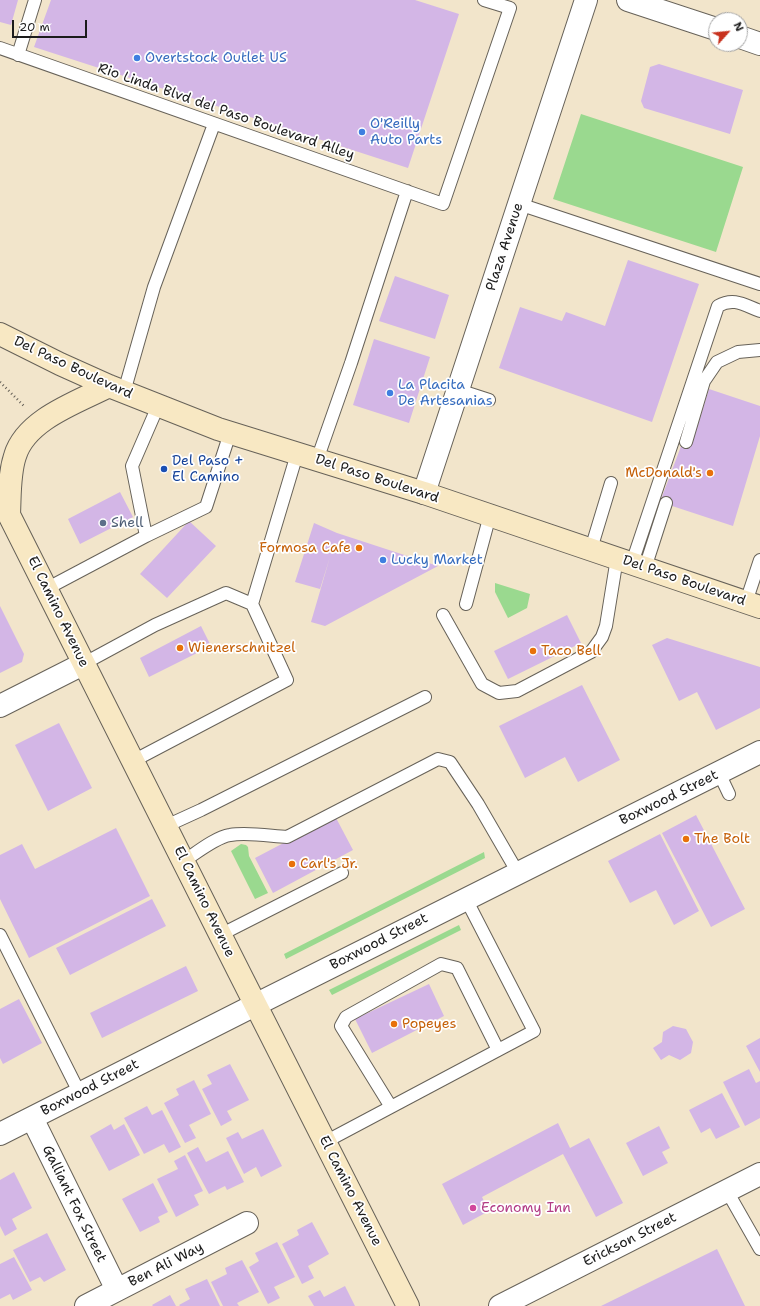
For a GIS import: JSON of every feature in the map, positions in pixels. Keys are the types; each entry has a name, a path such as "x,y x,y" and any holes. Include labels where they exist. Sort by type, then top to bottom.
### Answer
{"main road":[{"name":"Del Paso Boulevard","path":"0,334 60,364 117,389 230,433 424,493 753,604"},
{"path":"4,505 15,455 22,442 32,429 53,414 117,389"},
{"name":"El Camino Avenue","path":"4,505 408,1306"}],"street":[{"name":"Plaza Avenue","path":"424,493 586,0"},
{"path":"628,0 708,26"},
{"path":"748,40 760,44"},
{"path":"0,706 83,664"},
{"name":"Boxwood Street","path":"0,1134 255,1004 760,752"},
{"name":"Galliant Fox Street","path":"32,1118 117,1290"},
{"name":"Erickson Street","path":"500,1306 523,1301 760,1174"},
{"name":"Ben Ali Way","path":"86,1306 247,1223"}],"lane":[{"path":"18,54 35,0"},
{"name":"Rio Linda Blvd del Paso Boulevard Alley","path":"0,48 443,204 510,8 484,0"},
{"path":"117,389 214,124"},
{"path":"252,604 307,457 351,363 406,191"},
{"path":"519,204 760,284"},
{"path":"443,615 482,684 499,693 517,691 591,652 602,636 631,563 718,306 726,302 734,301 760,311"},
{"path":"686,442 704,381 717,362 738,352 760,350"},
{"path":"458,390 489,400"},
{"path":"146,536 132,466 158,406"},
{"path":"46,588 146,536 206,507 230,433"},
{"path":"591,550 611,483"},
{"path":"631,563 666,503"},
{"path":"466,604 490,515"},
{"path":"753,604 760,560"},
{"path":"83,664 155,625 226,594 252,604 287,680 133,761"},
{"path":"166,826 208,807 425,697"},
{"path":"184,861 216,840 230,835 287,837 438,759 450,762 478,804 518,873"},
{"path":"719,773 729,794"},
{"path":"220,935 342,873"},
{"path":"325,1142 534,1031 466,899"},
{"path":"0,935 80,1094"},
{"path":"391,1107 341,1026 346,1017 441,964 457,968 498,1050"},
{"path":"727,1191 760,1249"}],"path":[{"path":"0,382 28,410"}],"green space":[{"path":"581,114 743,167 716,252 553,199"},
{"path":"495,583 530,594 527,608 508,618 495,592"},
{"path":"241,844 248,847 249,856 268,893 255,899 231,851"},
{"path":"484,852 485,858 286,959 284,954"},
{"path":"459,925 461,930 332,995 329,990"}],"building":[{"path":"0,0 18,0 11,25 0,22"},
{"path":"51,0 415,0 459,14 408,168 34,47"},
{"path":"659,64 743,90 730,134 644,108 641,101 650,67"},
{"path":"628,260 699,284 652,422 499,368 520,307 562,321 566,312 605,326"},
{"path":"395,276 449,295 435,339 379,321"},
{"path":"374,339 430,357 409,423 353,405"},
{"name":"McDonald's","path":"709,389 760,406 760,436 733,526 660,502 683,441 692,444"},
{"path":"120,492 133,517 80,544 68,519"},
{"path":"189,521 216,546 167,598 140,574"},
{"path":"314,523 337,533 438,566 325,626 311,622 330,557 320,589 295,582"},
{"path":"0,606 24,654 22,662 0,673"},
{"path":"567,615 581,643 508,679 494,651"},
{"path":"201,626 211,646 149,677 140,658"},
{"path":"667,638 760,667 760,708 716,730 697,692 679,701 652,645"},
{"path":"582,685 620,760 578,782 565,757 525,778 499,726"},
{"path":"59,723 92,788 48,811 15,745"},
{"path":"696,815 745,909 711,927 662,833"},
{"path":"335,816 353,850 273,893 255,858"},
{"path":"116,828 150,896 29,958 0,899 0,855 22,844 35,869"},
{"path":"660,834 699,911 674,925 656,890 630,903 608,861"},
{"path":"152,899 166,926 70,975 56,948"},
{"path":"186,966 198,991 102,1038 90,1013"},
{"path":"429,984 444,1016 372,1053 355,1019"},
{"path":"19,999 42,1043 3,1064 0,1058 0,1009"},
{"path":"673,1026 686,1029 693,1042 691,1053 680,1060 669,1055 661,1060 653,1048 662,1042 663,1032"},
{"path":"760,1038 760,1072 746,1046"},
{"path":"230,1064 249,1100 227,1111 232,1120 221,1126 202,1089 212,1084 207,1075"},
{"path":"749,1069 756,1083 760,1081 760,1118 745,1126 723,1082"},
{"path":"194,1080 211,1114 189,1125 196,1138 185,1143 164,1103 179,1095 176,1089"},
{"path":"722,1093 740,1127 716,1139 710,1128 701,1133 689,1110"},
{"path":"147,1106 152,1115 162,1110 181,1147 169,1153 164,1144 144,1154 124,1118"},
{"path":"558,1123 570,1148 589,1138 623,1203 596,1217 563,1154 482,1197 489,1211 463,1225 442,1184"},
{"path":"111,1124 114,1130 124,1124 140,1155 109,1171 90,1136"},
{"path":"659,1126 670,1148 662,1152 668,1163 643,1176 626,1143"},
{"path":"263,1129 282,1166 261,1177 256,1167 244,1174 226,1138 238,1132 242,1139"},
{"path":"198,1147 206,1162 228,1151 244,1182 227,1190 225,1186 209,1194 187,1153"},
{"path":"185,1155 203,1191 194,1195 199,1205 176,1217 157,1179 178,1169 174,1161"},
{"path":"14,1172 32,1208 12,1219 17,1229 5,1236 0,1226 0,1180"},
{"path":"153,1183 168,1212 158,1217 160,1222 140,1232 122,1199"},
{"path":"312,1222 329,1254 308,1266 314,1278 302,1284 282,1244 299,1235 297,1230"},
{"path":"47,1233 66,1270 44,1282 40,1277 30,1282 13,1250"},
{"path":"277,1242 295,1277 274,1287 280,1298 268,1304 249,1267 259,1261 255,1253"},
{"path":"717,1249 745,1306 601,1306"},
{"path":"14,1257 32,1290 13,1300 10,1294 0,1299 0,1264"},
{"path":"242,1260 259,1292 237,1303 239,1306 223,1306 211,1282 227,1274 225,1268"},
{"path":"207,1279 220,1306 179,1305 190,1299 185,1289"},
{"path":"345,1286 355,1306 314,1306 308,1296 320,1290 324,1297"},
{"path":"170,1295 176,1306 152,1305"}],"place":[{"name":"Overtstock Outlet US","path":"137,58"},
{"name":"O'Reilly Auto Parts","path":"362,132"},
{"name":"La Placita De Artesanias","path":"390,393"},
{"name":"Del Paso + El Camino","path":"164,469"},
{"name":"McDonald's","path":"710,473"},
{"name":"Shell","path":"103,523"},
{"name":"Formosa Cafe","path":"359,548"},
{"name":"Lucky Market","path":"383,560"},
{"name":"Wienerschnitzel","path":"180,648"},
{"name":"Taco Bell","path":"533,651"},
{"name":"The Bolt","path":"686,839"},
{"name":"Carl's Jr.","path":"292,864"},
{"name":"Popeyes","path":"394,1024"},
{"name":"Economy Inn","path":"473,1208"}]}
